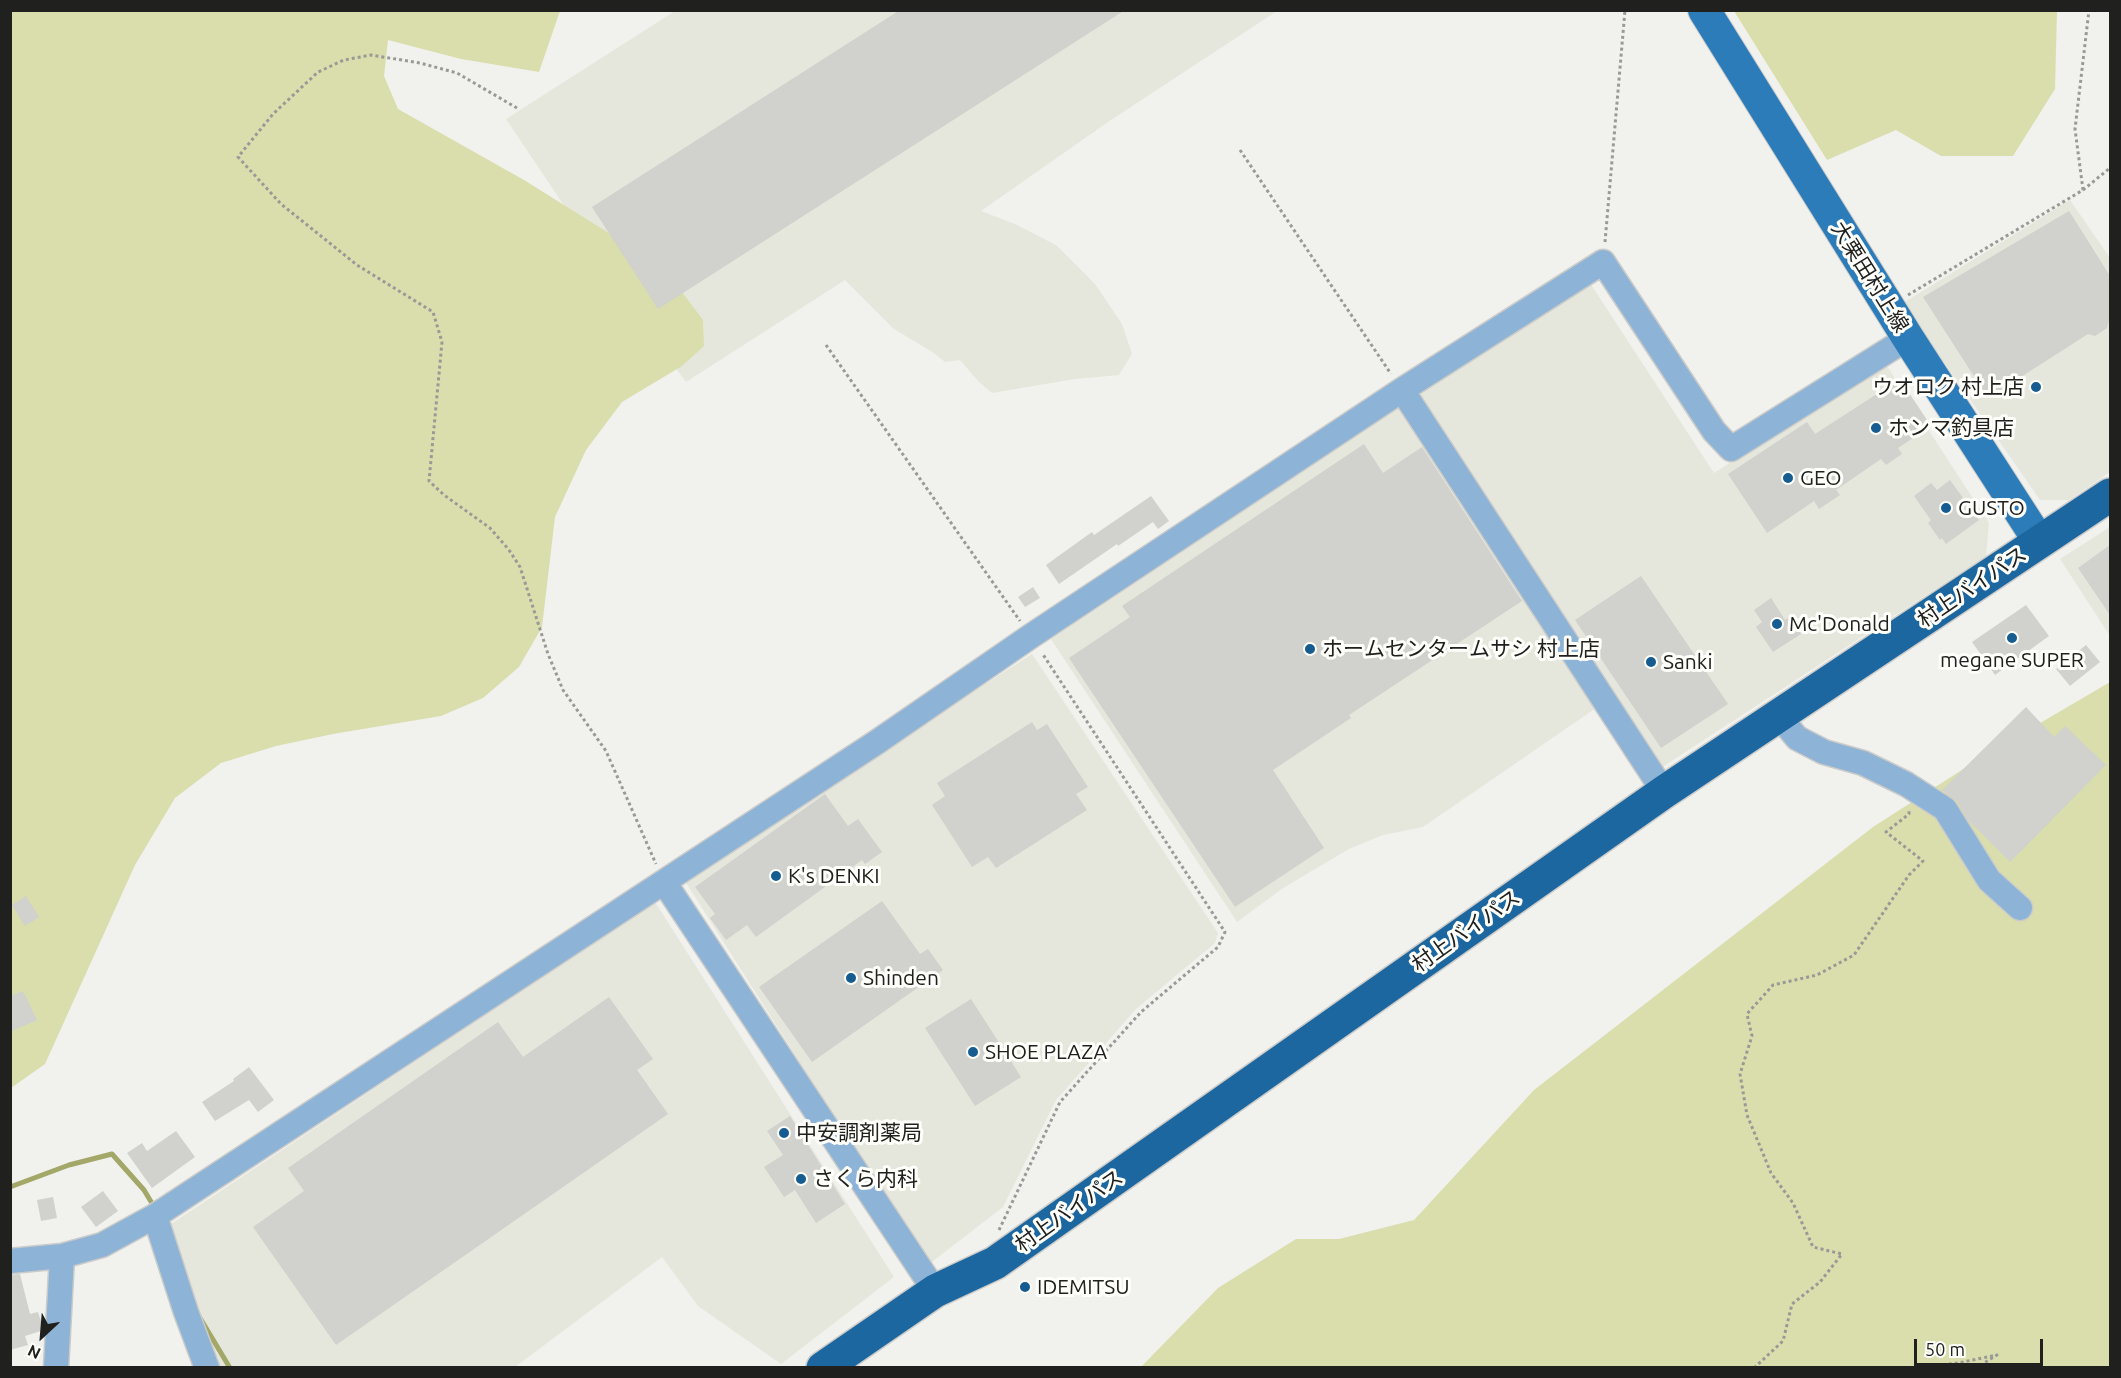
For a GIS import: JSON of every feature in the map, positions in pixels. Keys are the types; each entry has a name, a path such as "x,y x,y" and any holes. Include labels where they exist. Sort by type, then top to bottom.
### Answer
{"highway":[{"name":"村上バイパス","path":"823,1368 934,1291 995,1263 1664,792 2110,495"}],"main road":[{"name":"大栗田村上線","path":"1704,10 1908,338 2039,541"}],"street":[{"path":"10,1260 62,1256 102,1245 155,1216 877,742 1031,636 1402,390 1603,262 1714,431 1731,449 1908,338"},
{"path":"1402,390 1664,792"},
{"path":"1779,716 1797,738 1824,752 1863,764 1906,784 1945,809 1989,880 2020,908"},
{"path":"664,882 934,1291"},
{"path":"155,1216 207,1368"},
{"path":"56,1368 62,1256"}],"path":[{"path":"1603,262 1625,10"},
{"path":"2083,190 2075,129 2090,10"},
{"path":"517,108 457,73 420,63 371,55 344,60 318,72 273,114 238,157 281,204 357,265 433,312 442,342 429,481 444,495 490,528 520,567 548,654 563,690 606,751 664,882"},
{"path":"1239,150 1402,390"},
{"path":"1889,307 2083,190 2110,168"},
{"path":"826,345 1031,636 1225,932 1218,947 1141,1012 1060,1102 993,1241 995,1263"},
{"path":"1754,1368 1783,1341 1792,1304 1820,1282 1842,1254 1813,1247 1792,1203 1771,1173 1747,1115 1740,1074 1752,1036 1746,1014 1773,985 1817,975 1854,955 1908,875 1923,861 1886,832 1909,814 1906,784"},
{"path":"1912,1368 1958,1363 1998,1355 1976,1368"}],"shaded area":[{"path":"675,11 1277,11 1108,122 981,211 1015,224 1056,245 1095,284 1122,324 1132,354 1119,375 1075,379 992,393 960,360 945,362 894,329 845,280 686,382 650,334 506,119"},
{"name":"ウオロク 村上店","path":"2070,200 2110,258 2110,472 2069,500 2040,500 1903,303"},
{"path":"1590,283 1714,473 1885,363 1989,523 1986,556 1661,768 1417,394"},
{"name":"ホームセンタームサシ 村上店","path":"1404,402 1599,706 1423,827 1383,835 1349,849 1283,888 1237,922 1047,633 1180,552"},
{"path":"2110,527 2110,636 2060,559"},
{"path":"1032,654 1218,933 1215,943 1136,1009 1056,1100 1003,1207 928,1265 683,878"},
{"path":"655,902 894,1277 781,1364 698,1306 662,1257 515,1367 219,1367 211,1359 168,1226"}],"green space":[{"path":"11,11 560,11 539,72 461,59 388,40 384,76 398,109 524,180 663,267 703,320 704,346 682,366 622,402 586,450 555,517 542,627 519,667 483,698 441,716 276,746 221,763 175,798 135,865 45,1064 11,1088"},
{"path":"1734,11 2057,11 2055,89 2013,156 1941,156 1896,130 1827,160"},
{"path":"2110,682 2110,1367 1140,1368 1218,1288 1296,1239 1339,1239 1414,1220 1534,1090 1873,827 1979,759"}],"building":[{"path":"900,10 1125,10 658,309 592,207"},
{"path":"2069,211 2110,276 2110,318 2107,328 2095,336 2088,334 1988,398 1923,297"},
{"path":"1900,379 1931,426 1898,448 1902,454 1886,465 1881,459 1836,490 1840,495 1819,509 1814,501 1767,533 1728,474 1807,422 1815,434"},
{"name":"ホームセンタームサシ 村上店","path":"1364,444 1383,473 1422,447 1522,601 1349,715 1351,718 1273,770 1324,848 1235,907 1069,658 1130,617 1122,606"},
{"name":"GUSTO","path":"1950,480 1979,520 1946,544 1942,538 1940,540 1928,523 1931,520 1914,496 1931,483 1937,490"},
{"path":"1151,496 1169,521 1158,529 1153,522 1059,584 1046,565 1092,532 1094,535"},
{"path":"2110,545 2110,615 2078,568"},
{"name":"Sanki","path":"1641,576 1728,704 1661,748 1575,620"},
{"path":"1033,587 1040,598 1025,607 1018,597"},
{"name":"Mc'Donald","path":"1771,598 1785,620 1790,617 1801,634 1773,652 1756,627 1762,622 1754,610"},
{"name":"megane SUPER","path":"2026,605 2049,636 1995,675 1972,642"},
{"path":"2086,645 2100,662 2070,686 2056,669"},
{"path":"2026,707 2054,737 2065,726 2106,765 2010,862 1968,820 1957,801 1942,790"},
{"path":"1032,722 1037,730 1047,724 1088,787 1076,794 1087,810 996,868 988,857 972,867 932,805 945,796 937,783"},
{"name":"K's DENKI","path":"825,794 848,826 858,819 882,852 865,864 862,860 756,937 747,925 726,940 710,918 715,914 695,887"},
{"path":"26,896 39,917 25,926 12,905"},
{"name":"Shinden","path":"882,901 920,954 928,949 943,970 812,1062 759,987"},
{"path":"23,991 37,1020 10,1032 10,996"},
{"path":"609,997 653,1059 637,1070 668,1114 336,1345 253,1227 304,1191 288,1168 498,1022 523,1057"},
{"name":"SHOE PLAZA","path":"971,999 1021,1077 975,1106 925,1028"},
{"path":"249,1067 274,1100 258,1112 249,1100 215,1121 202,1102 234,1081 233,1079"},
{"name":"さくら内科","path":"790,1116 845,1204 816,1223 795,1190 784,1197 764,1167 783,1155 767,1131"},
{"path":"176,1131 195,1157 152,1188 127,1153 142,1143 147,1151"},
{"path":"103,1191 118,1211 96,1227 81,1207"},
{"path":"53,1197 57,1218 41,1221 37,1200"},
{"path":"20,1274 30,1314 38,1312 44,1330 25,1336 28,1345 10,1350 10,1275"}],"waterway":[{"path":"10,1187 69,1165 112,1154 144,1190 156,1210"},
{"path":"200,1318 230,1368"}],"place":[{"name":"ウオロク 村上店","path":"2036,387"},
{"name":"ホンマ釣具店","path":"1876,428"},
{"name":"GEO","path":"1788,478"},
{"name":"GUSTO","path":"1946,508"},
{"name":"Mc'Donald","path":"1777,624"},
{"name":"megane SUPER","path":"2012,638"},
{"name":"ホームセンタームサシ 村上店","path":"1310,649"},
{"name":"Sanki","path":"1651,662"},
{"name":"K's DENKI","path":"776,876"},
{"name":"Shinden","path":"851,978"},
{"name":"SHOE PLAZA","path":"973,1052"},
{"name":"中安調剤薬局","path":"784,1133"},
{"name":"さくら内科","path":"801,1179"},
{"name":"IDEMITSU","path":"1025,1287"}]}
